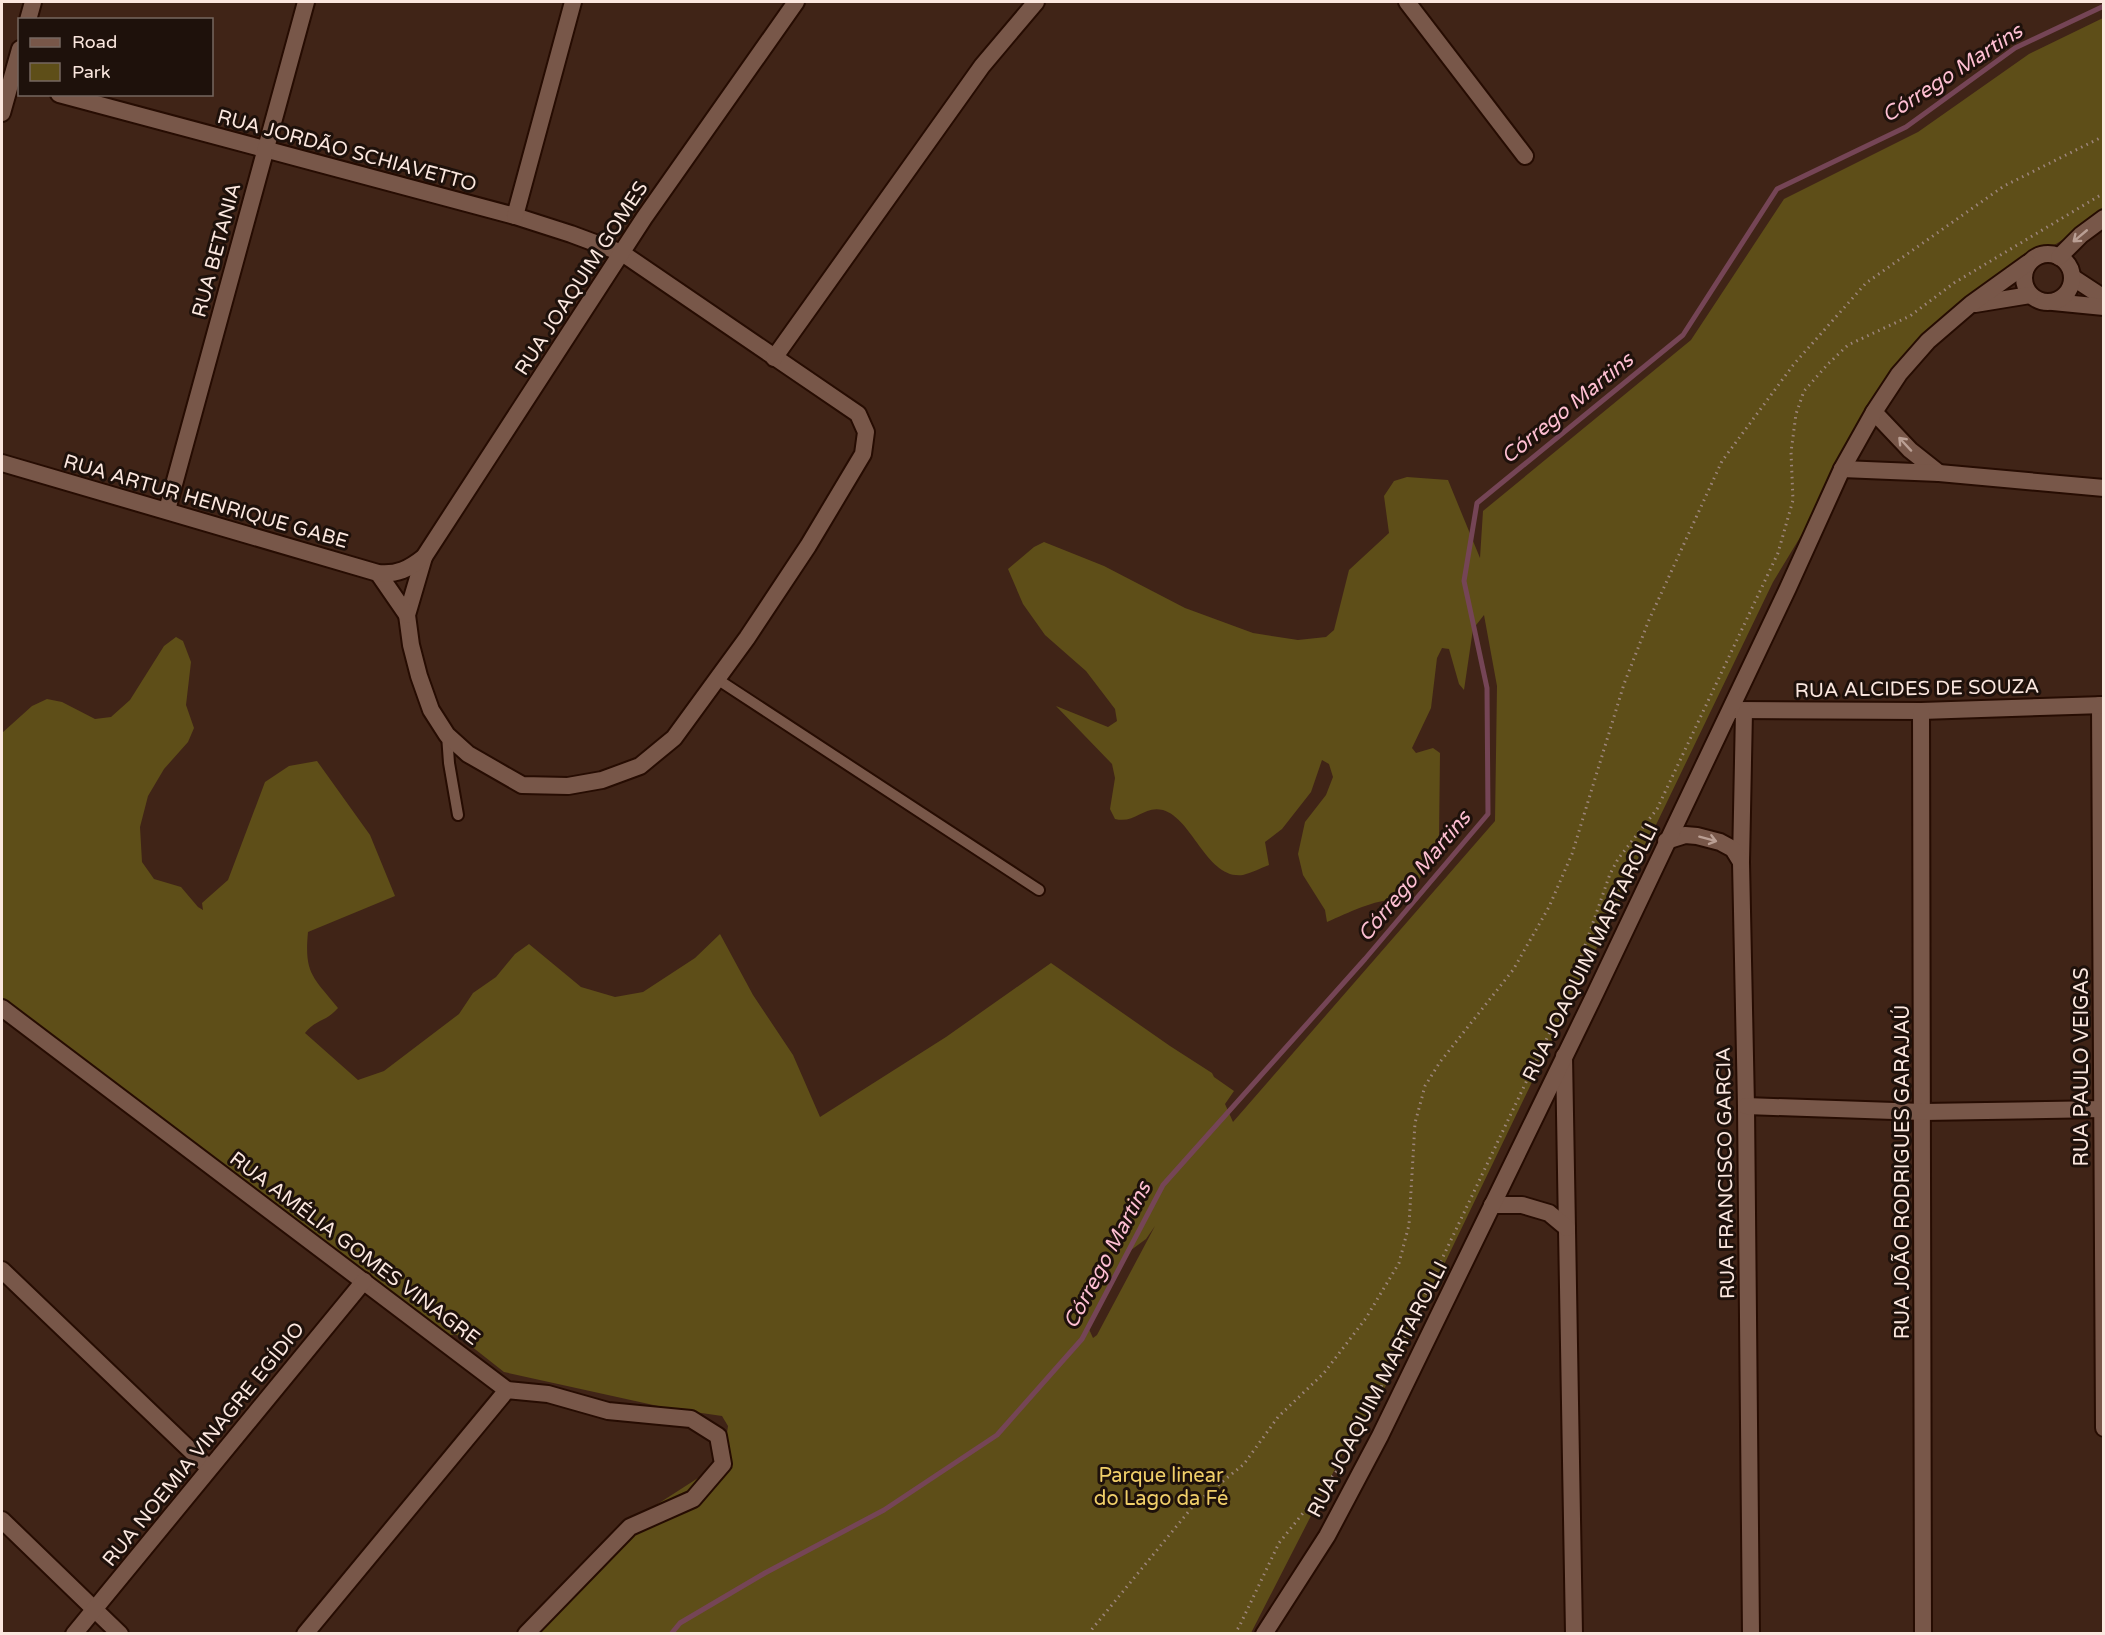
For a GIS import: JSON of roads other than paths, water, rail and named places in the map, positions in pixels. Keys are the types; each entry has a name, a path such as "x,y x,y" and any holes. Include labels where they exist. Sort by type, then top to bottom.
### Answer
{"street":[{"path":"29,18 33,2"},
{"name":"RUA BETANIA","path":"167,510 306,2"},
{"path":"515,216 573,2"},
{"name":"RUA JOAQUIM GOMES","path":"400,572 424,557 644,218 796,2"},
{"path":"774,358 982,66 1036,2"},
{"path":"1407,2 1525,156"},
{"path":"2,113 18,55"},
{"name":"RUA JORDÃO SCHIAVETTO","path":"66,96 515,216 622,253 858,414 866,432 863,453 808,546 674,738 640,766 602,780 568,786 522,784 468,754 447,735 431,710 411,645 407,615"},
{"path":"2059,257 2081,235 2103,219"},
{"path":"2053,302 2067,294 2072,277 2070,269 2059,257 2042,254 2028,263 2024,279 2025,288 2030,295 2044,303 2103,307"},
{"name":"RUA JOAQUIM MARTAROLLI","path":"1264,1634 1327,1536 1380,1436 1666,841 1737,710 1842,469 1874,412 1899,374 1928,341 1971,304 2028,263"},
{"path":"2072,277 2103,298"},
{"path":"1971,304 2030,295"},
{"path":"1874,412 1910,450 1940,473"},
{"name":"RUA ARTUR HENRIQUE GABE","path":"2,463 378,573 400,572"},
{"path":"1842,469 1940,473 2103,488"},
{"path":"407,615 424,557"},
{"path":"378,573 407,615"},
{"name":"RUA ALCIDES DE SOUZA","path":"1737,710 1921,711 2102,705"},
{"name":"RUA PAULO VEIGAS","path":"2102,705 2103,1428"},
{"name":"RUA FRANCISCO GARCIA","path":"1737,710 1746,1106 1751,1634"},
{"name":"RUA JOÃO RODRIGUES GARAJAÚ","path":"1921,711 1923,1634"},
{"path":"1666,841 1684,836 1697,836 1720,842 1733,849 1741,862"},
{"name":"RUA AMÉLIA GOMES VINAGRE","path":"2,1008 507,1390"},
{"path":"1564,1056 1574,1634"},
{"path":"1746,1106 1923,1112 2103,1109"},
{"path":"1492,1205 1522,1205 1549,1213 1567,1228"},
{"path":"2,1270 209,1468"},
{"name":"RUA NOEMIA VINAGRE EGÍDIO","path":"74,1634 364,1281"},
{"path":"305,1634 507,1390 548,1394 608,1411 691,1419 718,1436 723,1464 693,1499 630,1527 526,1634"},
{"path":"2,1520 120,1634"}],"lane":[{"path":"717,679 1039,890"},
{"path":"447,735 449,763 458,815"}],"waterway":[{"name":"Córrego Martins","path":"671,1634 680,1623 765,1573 884,1510 997,1435 1082,1339 1163,1185 1365,959 1488,814 1487,688 1464,581 1477,503 1683,335 1777,189 1906,127 2015,48 2104,6"}],"park label":[{"name":"Parque linear do Lago da Fé","path":"1161,1486"}]}
